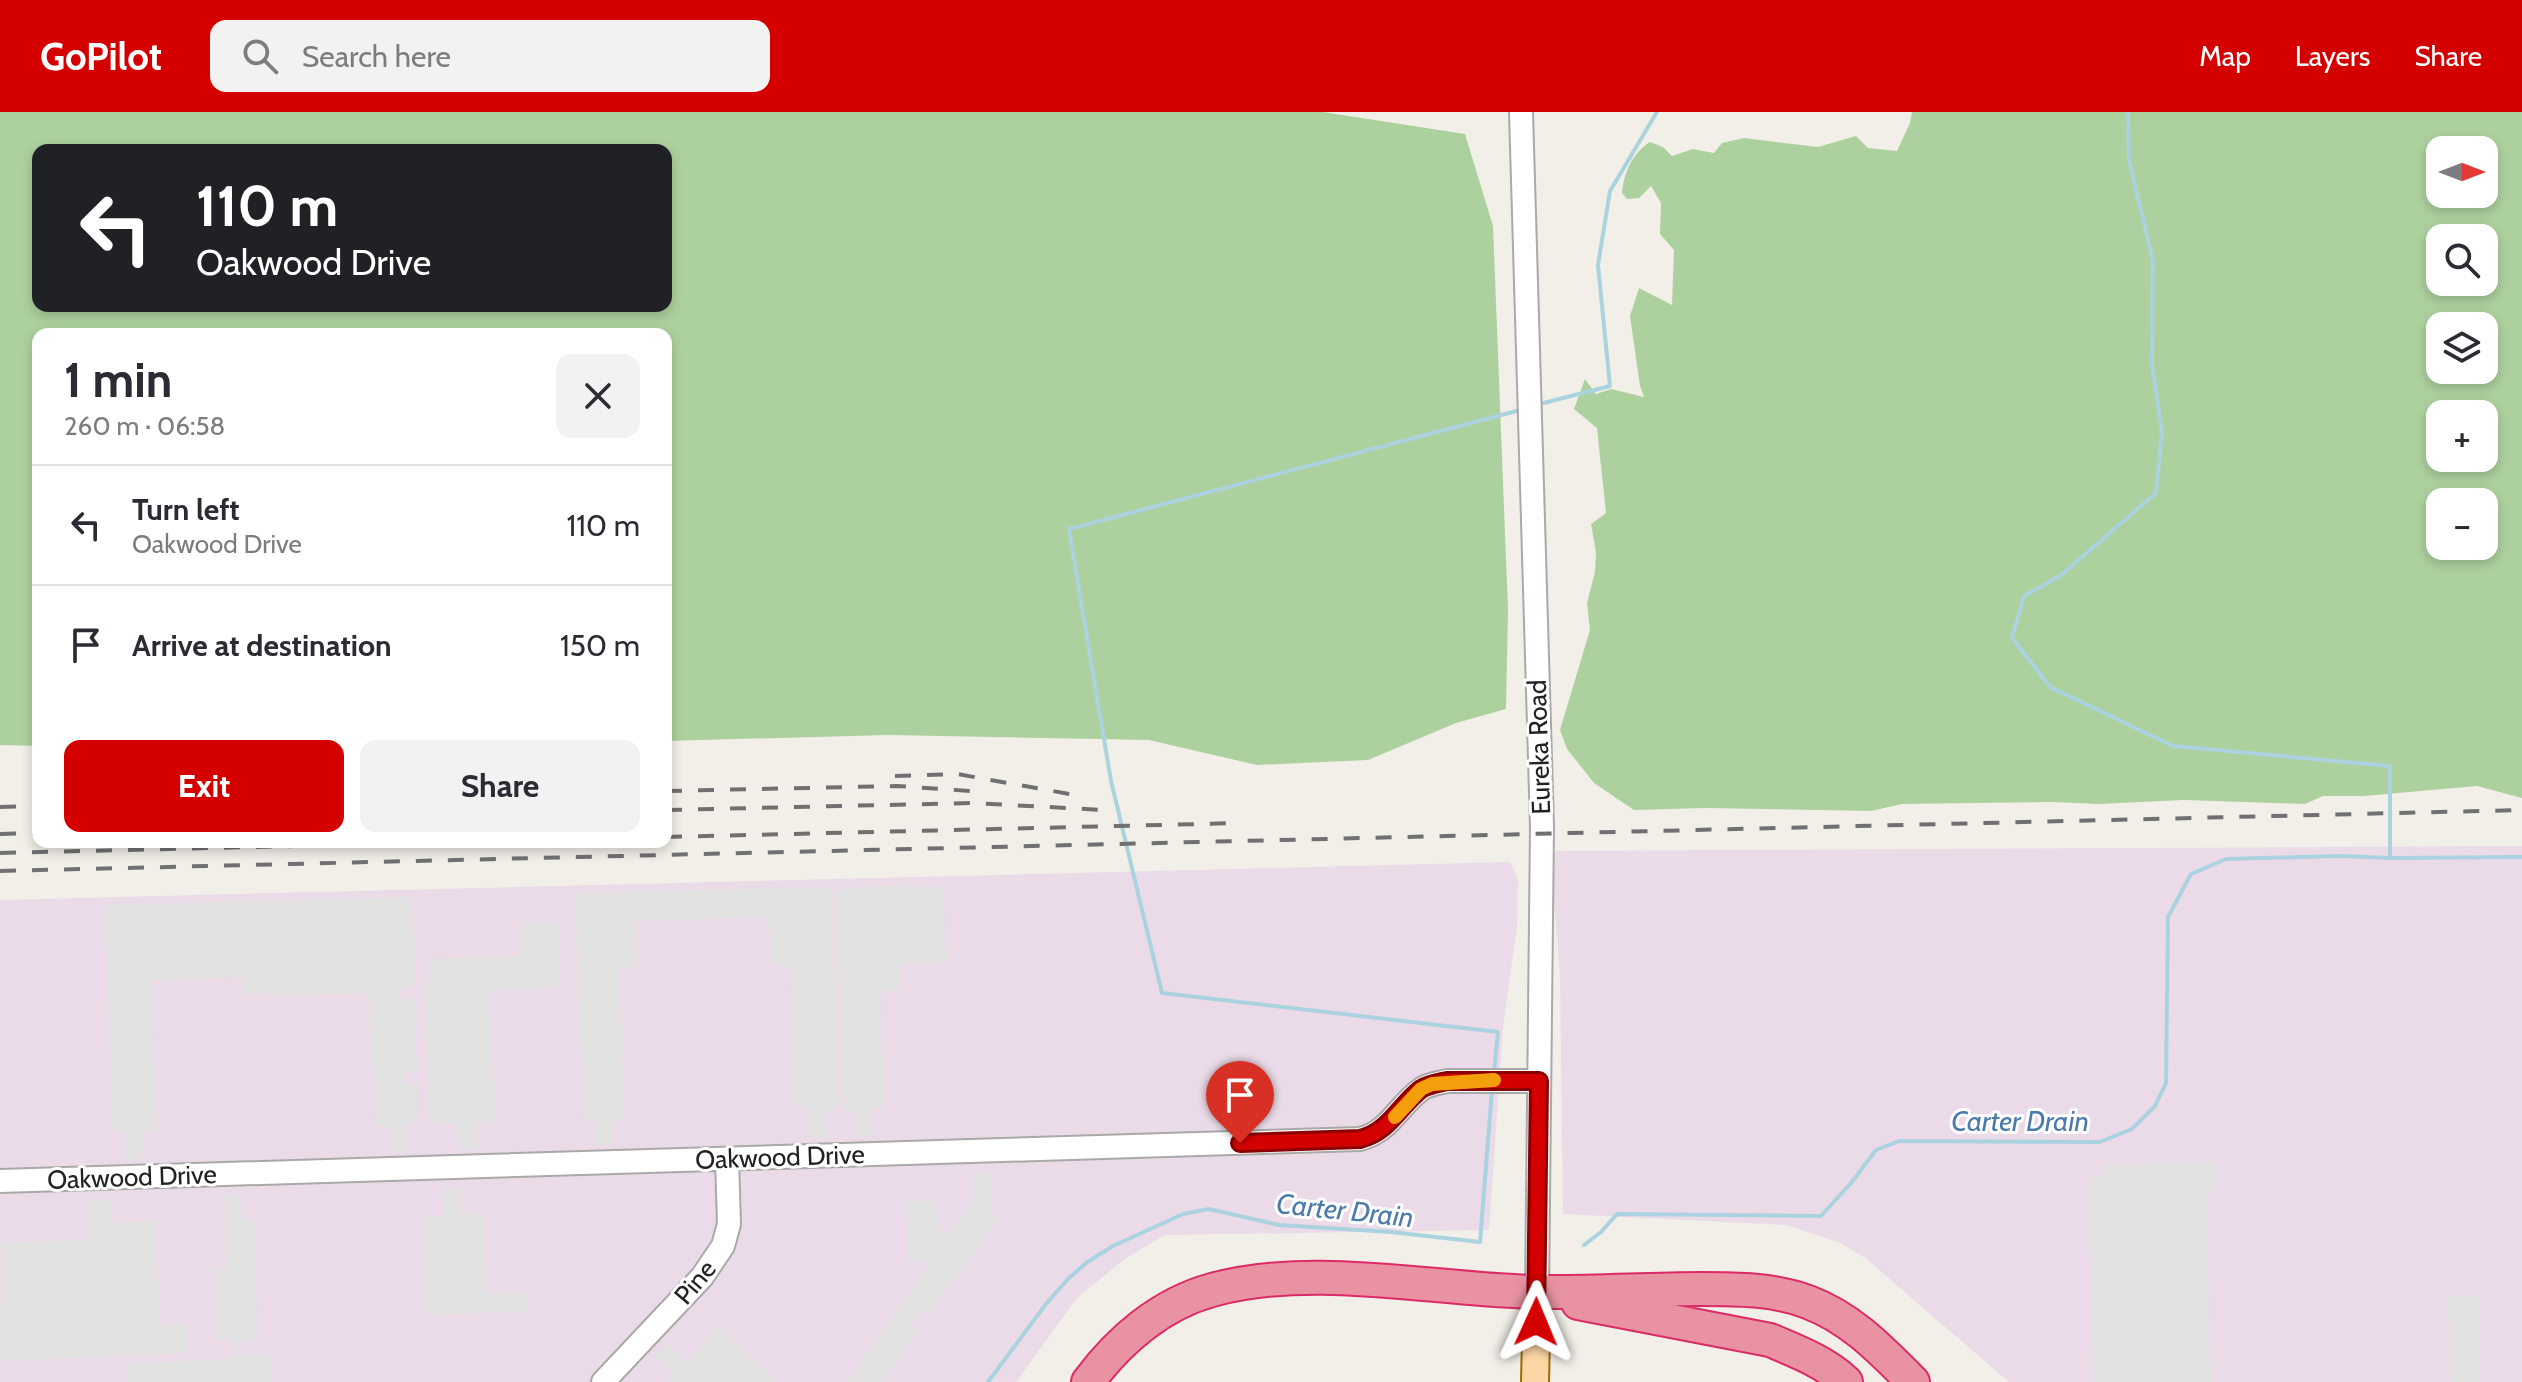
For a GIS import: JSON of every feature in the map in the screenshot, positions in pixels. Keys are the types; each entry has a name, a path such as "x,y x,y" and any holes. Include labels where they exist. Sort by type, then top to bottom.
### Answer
{"highway":[{"path":"1088,1382 1124,1341 1150,1319 1176,1303 1247,1281 1341,1279 1537,1292 1709,1289 1782,1294 1807,1301 1854,1326 1913,1382"},
{"path":"1537,1292 1596,1308 1770,1340 1796,1351 1846,1382"}],"main road":[{"name":"Eureka Road","path":"1535,1382 1537,1292"}],"street":[{"name":"Eureka Road","path":"1521,112 1542,827 1537,1292"},
{"name":"Oakwood Drive","path":"0,1181 1360,1139 1382,1130 1421,1089 1432,1084 1447,1081 1539,1081"},
{"name":"Pine","path":"603,1382 716,1260 729,1224 727,1159"}],"shaded area":[{"path":"2522,846 2522,1382 2009,1382 1864,1257 1838,1242 1786,1225 1563,1214 1560,976 1550,851"},
{"path":"1510,862 1518,879 1517,927 1503,1027 1489,1230 1165,1235 1126,1258 1077,1298 1016,1382 0,1382 0,900"},
{"path":"879,886 944,887 947,962 899,964 899,990 881,991 884,1108 871,1109 873,1136 853,1137 854,1111 843,1110 836,890"},
{"path":"832,887 839,1104 838,1109 827,1110 825,1114 828,1138 809,1139 810,1108 794,1106 790,965 772,965 770,923 764,917 636,921 637,967 619,968 624,1118 611,1124 612,1145 596,1145 595,1121 583,1121 575,893"},
{"path":"412,897 414,987 404,988 400,992 402,999 414,999 417,1070 403,1072 403,1083 417,1085 418,1123 405,1126 407,1151 390,1152 390,1125 375,1125 369,993 269,996 263,991 244,994 240,977 152,981 157,1132 141,1132 142,1159 125,1160 126,1135 113,1132 105,905"},
{"path":"522,923 559,923 561,986 490,990 494,1121 476,1123 477,1149 460,1149 456,1124 429,1122 425,981 430,981 430,959 515,956 521,950"},
{"path":"2218,1162 2218,1190 2207,1191 2211,1382 2093,1382 2089,1179 2102,1178 2102,1165"},
{"path":"973,1172 989,1172 990,1211 997,1222 929,1314 922,1309 911,1324 918,1331 881,1382 847,1382 928,1267 924,1261 908,1261 906,1201 936,1201 940,1228 946,1233 951,1232 974,1199"},
{"path":"461,1188 460,1212 483,1214 485,1293 528,1292 529,1311 425,1315 423,1217 444,1216 442,1189"},
{"path":"225,1195 241,1195 243,1217 255,1222 258,1340 244,1340 241,1349 234,1349 230,1339 216,1339 213,1269 227,1269"},
{"path":"113,1199 112,1223 155,1221 158,1324 187,1324 188,1353 0,1361 2,1243 82,1240 89,1232 87,1200"},
{"path":"2477,1295 2481,1382 2451,1382 2448,1296"},
{"path":"718,1327 777,1382 668,1382 674,1373 655,1356 667,1343 688,1360"},
{"path":"269,1354 270,1382 127,1382 126,1364"}],"green space":[{"path":"0,112 1323,112 1465,134 1493,226 1508,610 1506,709 1456,723 1368,760 1257,765 1149,740 889,735 672,741 672,328 32,328 32,746 0,745"},
{"path":"1912,112 2522,112 2522,798 2477,786 2364,796 2323,796 2305,804 2184,800 2098,804 1902,804 1871,811 1634,810 1594,783 1567,749 1560,730 1590,630 1587,603 1596,553 1591,524 1606,513 1597,428 1574,409 1585,379 1596,394 1611,389 1644,397 1630,316 1639,288 1672,305 1674,250 1660,234 1661,203 1651,186 1639,198 1627,199 1622,193 1630,164 1650,142 1663,147 1672,156 1693,149 1714,153 1722,143 1744,138 1818,147 1856,136 1868,148 1897,151"}],"waterway":[{"path":"1536,405 1610,386 1598,265 1610,191 1657,112"},
{"path":"2128,112 2129,160 2153,261 2152,365 2162,432 2156,493 2060,576 2024,596 2012,638 2050,687 2173,746 2390,766 2390,858"},
{"path":"1494,1073 1498,1032 1162,993 1111,781 1069,529 1524,409"},
{"name":"Carter Drain","path":"1584,1245 1617,1214 1821,1216 1876,1150 1899,1141 2100,1142 2132,1129 2155,1106 2166,1083 2168,917 2191,874 2226,859 2522,857"},
{"name":"Carter Drain","path":"988,1382 1046,1304 1086,1263 1113,1246 1183,1214 1209,1209 1279,1225 1391,1232 1480,1242 1492,1090"}],"railway":[{"path":"895,776 957,774 1081,796"},
{"path":"672,791 897,786 985,792"},
{"path":"672,810 973,803 1104,810"},
{"path":"0,807 32,806"},
{"path":"0,871 2522,810"},
{"path":"672,837 1241,823"},
{"path":"0,834 32,833"},
{"path":"0,853 211,848"}],"slow traffic":[{"path":"1395,1117 1421,1089 1432,1084 1494,1080"}],"route":[{"path":"1240,1143 1360,1139 1382,1130 1421,1089 1432,1084 1447,1081 1539,1081 1536,1322"}]}
